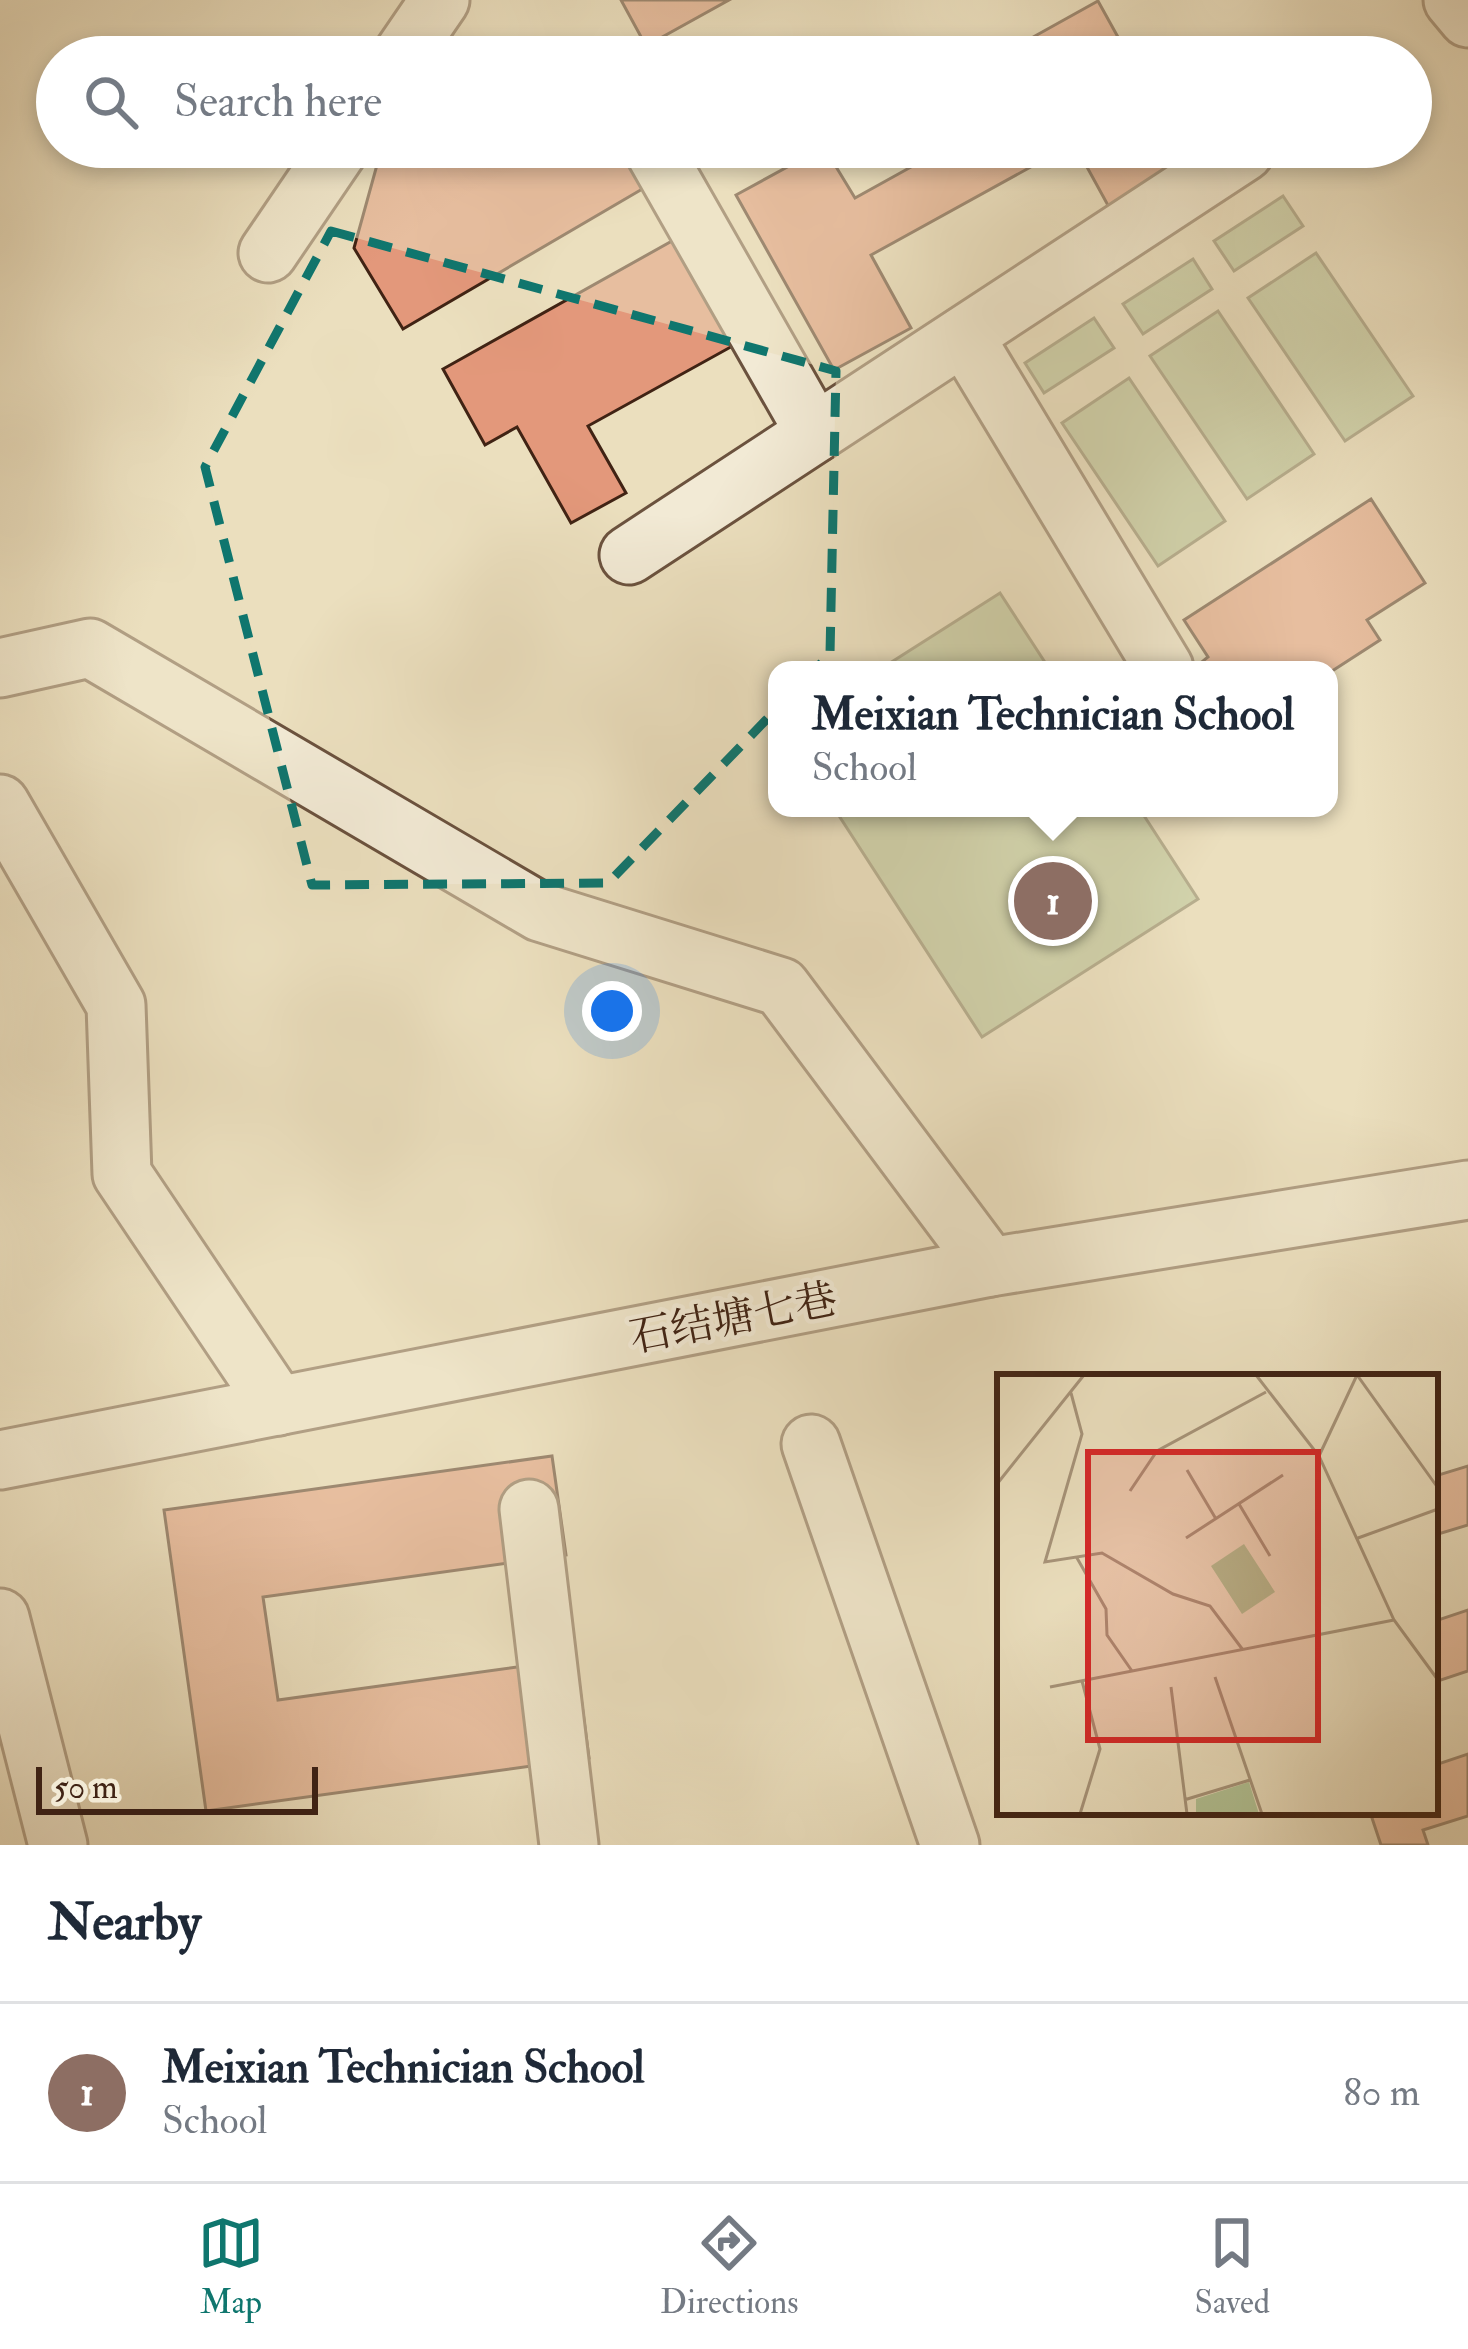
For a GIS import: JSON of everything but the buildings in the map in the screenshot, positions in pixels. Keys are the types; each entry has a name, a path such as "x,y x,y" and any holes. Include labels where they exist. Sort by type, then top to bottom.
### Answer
{"street":[{"path":"415,36 440,0"},
{"path":"1453,0 1468,18"},
{"path":"268,253 326,168"},
{"path":"664,168 815,433"},
{"path":"629,555 1220,168"},
{"path":"964,336 1160,661"},
{"path":"0,668 90,648 540,912 782,987 990,1267"},
{"path":"0,804 116,1005 122,1174 278,1406"},
{"name":"石结塘七巷","path":"0,1460 990,1267 1468,1190"},
{"path":"811,1444 950,1845"},
{"path":"529,1509 569,1845"},
{"path":"0,1618 58,1845"}],"highlighted area":[{"path":"331,231 836,371 830,654 608,883 312,885 205,467"}],"green space":[{"path":"1283,196 1303,226 1234,271 1214,241"},
{"path":"1316,253 1413,396 1345,441 1248,298"},
{"path":"1193,259 1212,289 1143,334 1123,304"},
{"path":"1218,311 1314,454 1247,499 1150,356"},
{"path":"1094,318 1114,348 1044,393 1025,363"},
{"path":"1129,378 1225,521 1158,566 1062,423"},
{"path":"1000,593 1044,661 893,661"},
{"path":"840,817 1145,817 1198,899 982,1037"}],"place":[{"name":"Meixian Technician School","path":"1053,901"}]}
